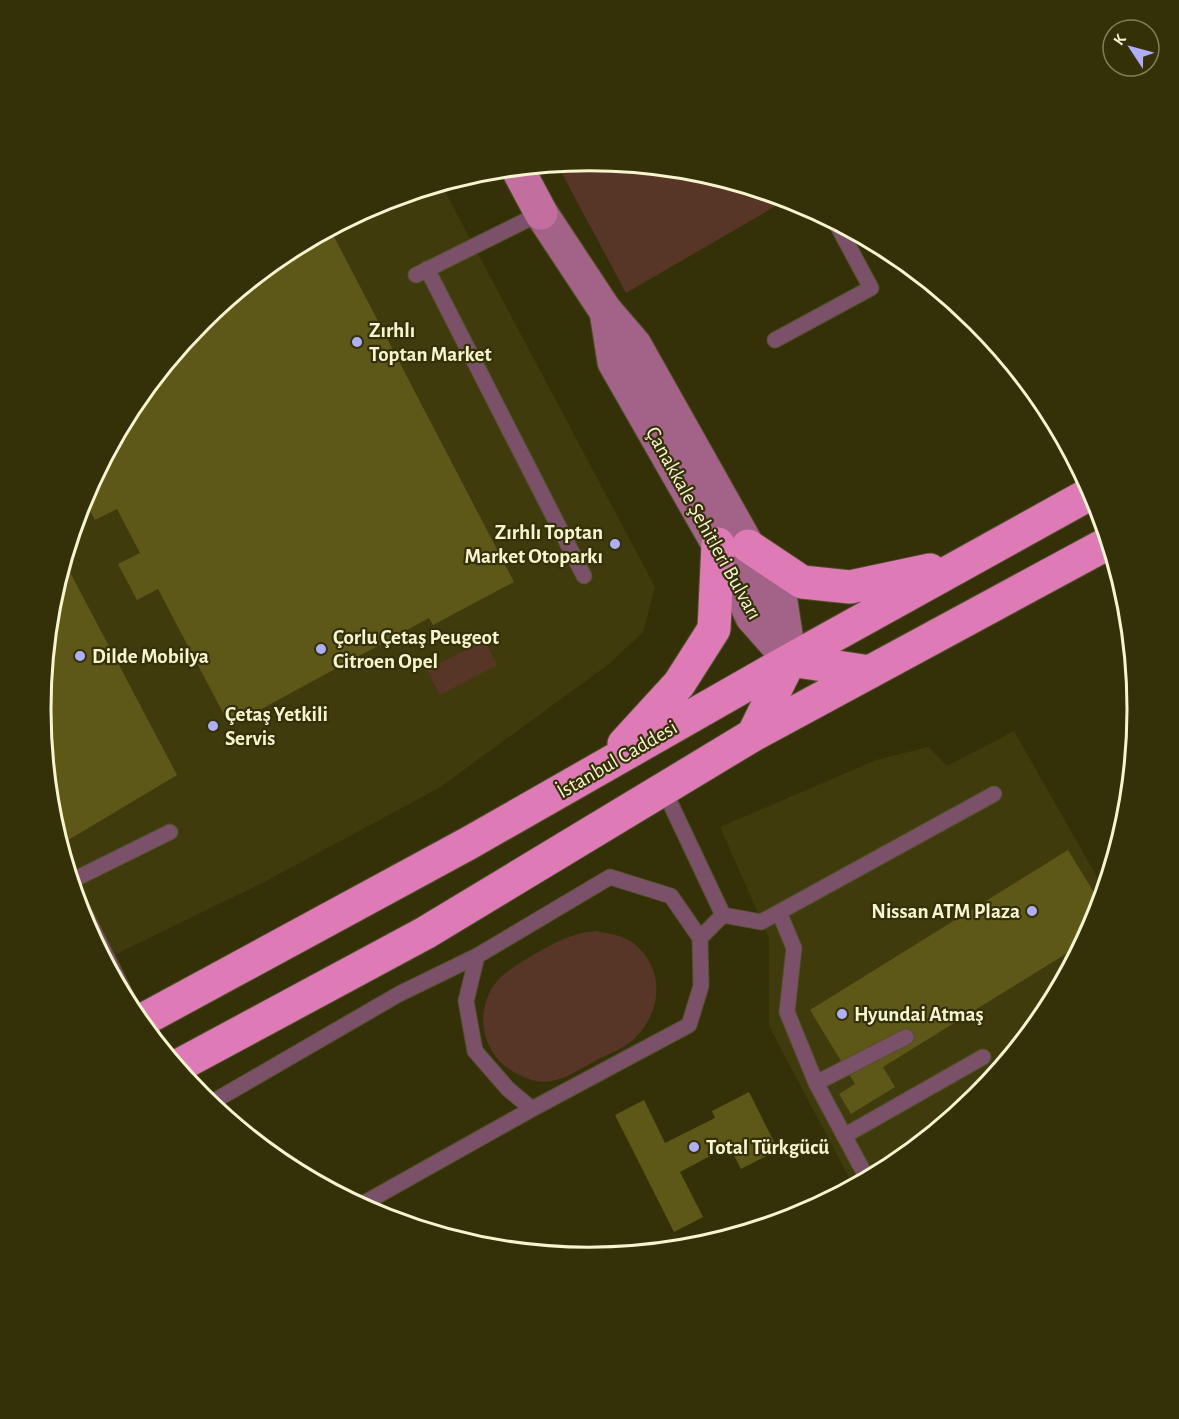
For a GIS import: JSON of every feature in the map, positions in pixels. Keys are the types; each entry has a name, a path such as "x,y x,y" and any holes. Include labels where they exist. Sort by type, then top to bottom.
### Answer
{"highway":[{"name":"İstanbul Caddesi","path":"147,1016 469,843 790,660 1084,497"},
{"path":"602,769 680,684 714,630 733,545 802,582 850,587 964,563"},
{"path":"183,1063 425,933 753,735 1102,546"},
{"path":"753,735 790,660 870,672"}],"main road":[{"name":"Çanakkale Şehitleri Bulvarı","path":"521,176 541,213 605,310 614,362 733,545 752,616 790,660"}],"lane":[{"path":"541,213 421,272 584,576"},
{"path":"775,340 871,288 841,234"},
{"path":"664,790 723,915"},
{"path":"723,915 761,922 994,794"},
{"path":"78,877 170,832"},
{"path":"218,1099 399,994 477,956 610,877 671,896 700,938 701,986 688,1025 369,1200"},
{"path":"778,912 794,948 787,1012 816,1083 864,1173"},
{"path":"700,938 723,915"},
{"path":"477,956 466,1001 475,1051 508,1089 532,1109"},
{"path":"816,1083 906,1037"},
{"path":"844,1136 983,1057"}],"shaded area":[{"path":"561,172 625,172 695,181 729,189 777,205 626,293"},
{"path":"445,191 655,587 643,632 609,664 439,788 266,881 111,956 92,916 69,849 61,815 52,745 52,674 61,604 69,570 92,503 123,440 162,382 209,329 262,282 320,243 383,212"},
{"path":"484,640 497,665 440,695 427,670"},
{"path":"1014,731 1100,881 1087,916 1056,979 1017,1037 994,1065 945,1114 917,1137 851,1180 769,1026 769,938 720,827 876,760 928,747 947,766"},
{"path":"597,931 620,936 632,942 643,952 650,963 655,976 655,1001 645,1026 627,1045 562,1078 543,1082 522,1076 509,1069 492,1051 484,1028 483,1015 486,1003 497,981 512,969 557,942 580,933"}],"building":[{"path":"334,236 514,582 433,625 429,618 230,726 158,589 137,600 118,564 140,553 117,509 95,520 90,510 123,440 162,382 185,354 234,305 262,282"},
{"name":"Dilde Mobilya","path":"69,570 177,775 67,841 56,780 51,710 56,639"},
{"path":"1068,850 1095,894 1070,951 883,1067 895,1087 851,1114 839,1094 855,1084 810,1010"},
{"path":"749,1092 778,1150 741,1169 729,1146 680,1172 703,1217 674,1232 615,1115 644,1100 665,1143 715,1118 712,1111"}],"place":[{"name":"Zırhlı Toptan Market","path":"357,342"},
{"name":"Zırhlı Toptan Market Otoparkı","path":"615,544"},
{"name":"Çorlu Çetaş Peugeot Citroen Opel","path":"321,649"},
{"name":"Dilde Mobilya","path":"80,656"},
{"name":"Çetaş Yetkili Servis","path":"213,726"},
{"name":"Nissan ATM Plaza","path":"1032,911"},
{"name":"Hyundai Atmaş","path":"842,1014"},
{"name":"Total Türkgücü","path":"694,1147"}]}
